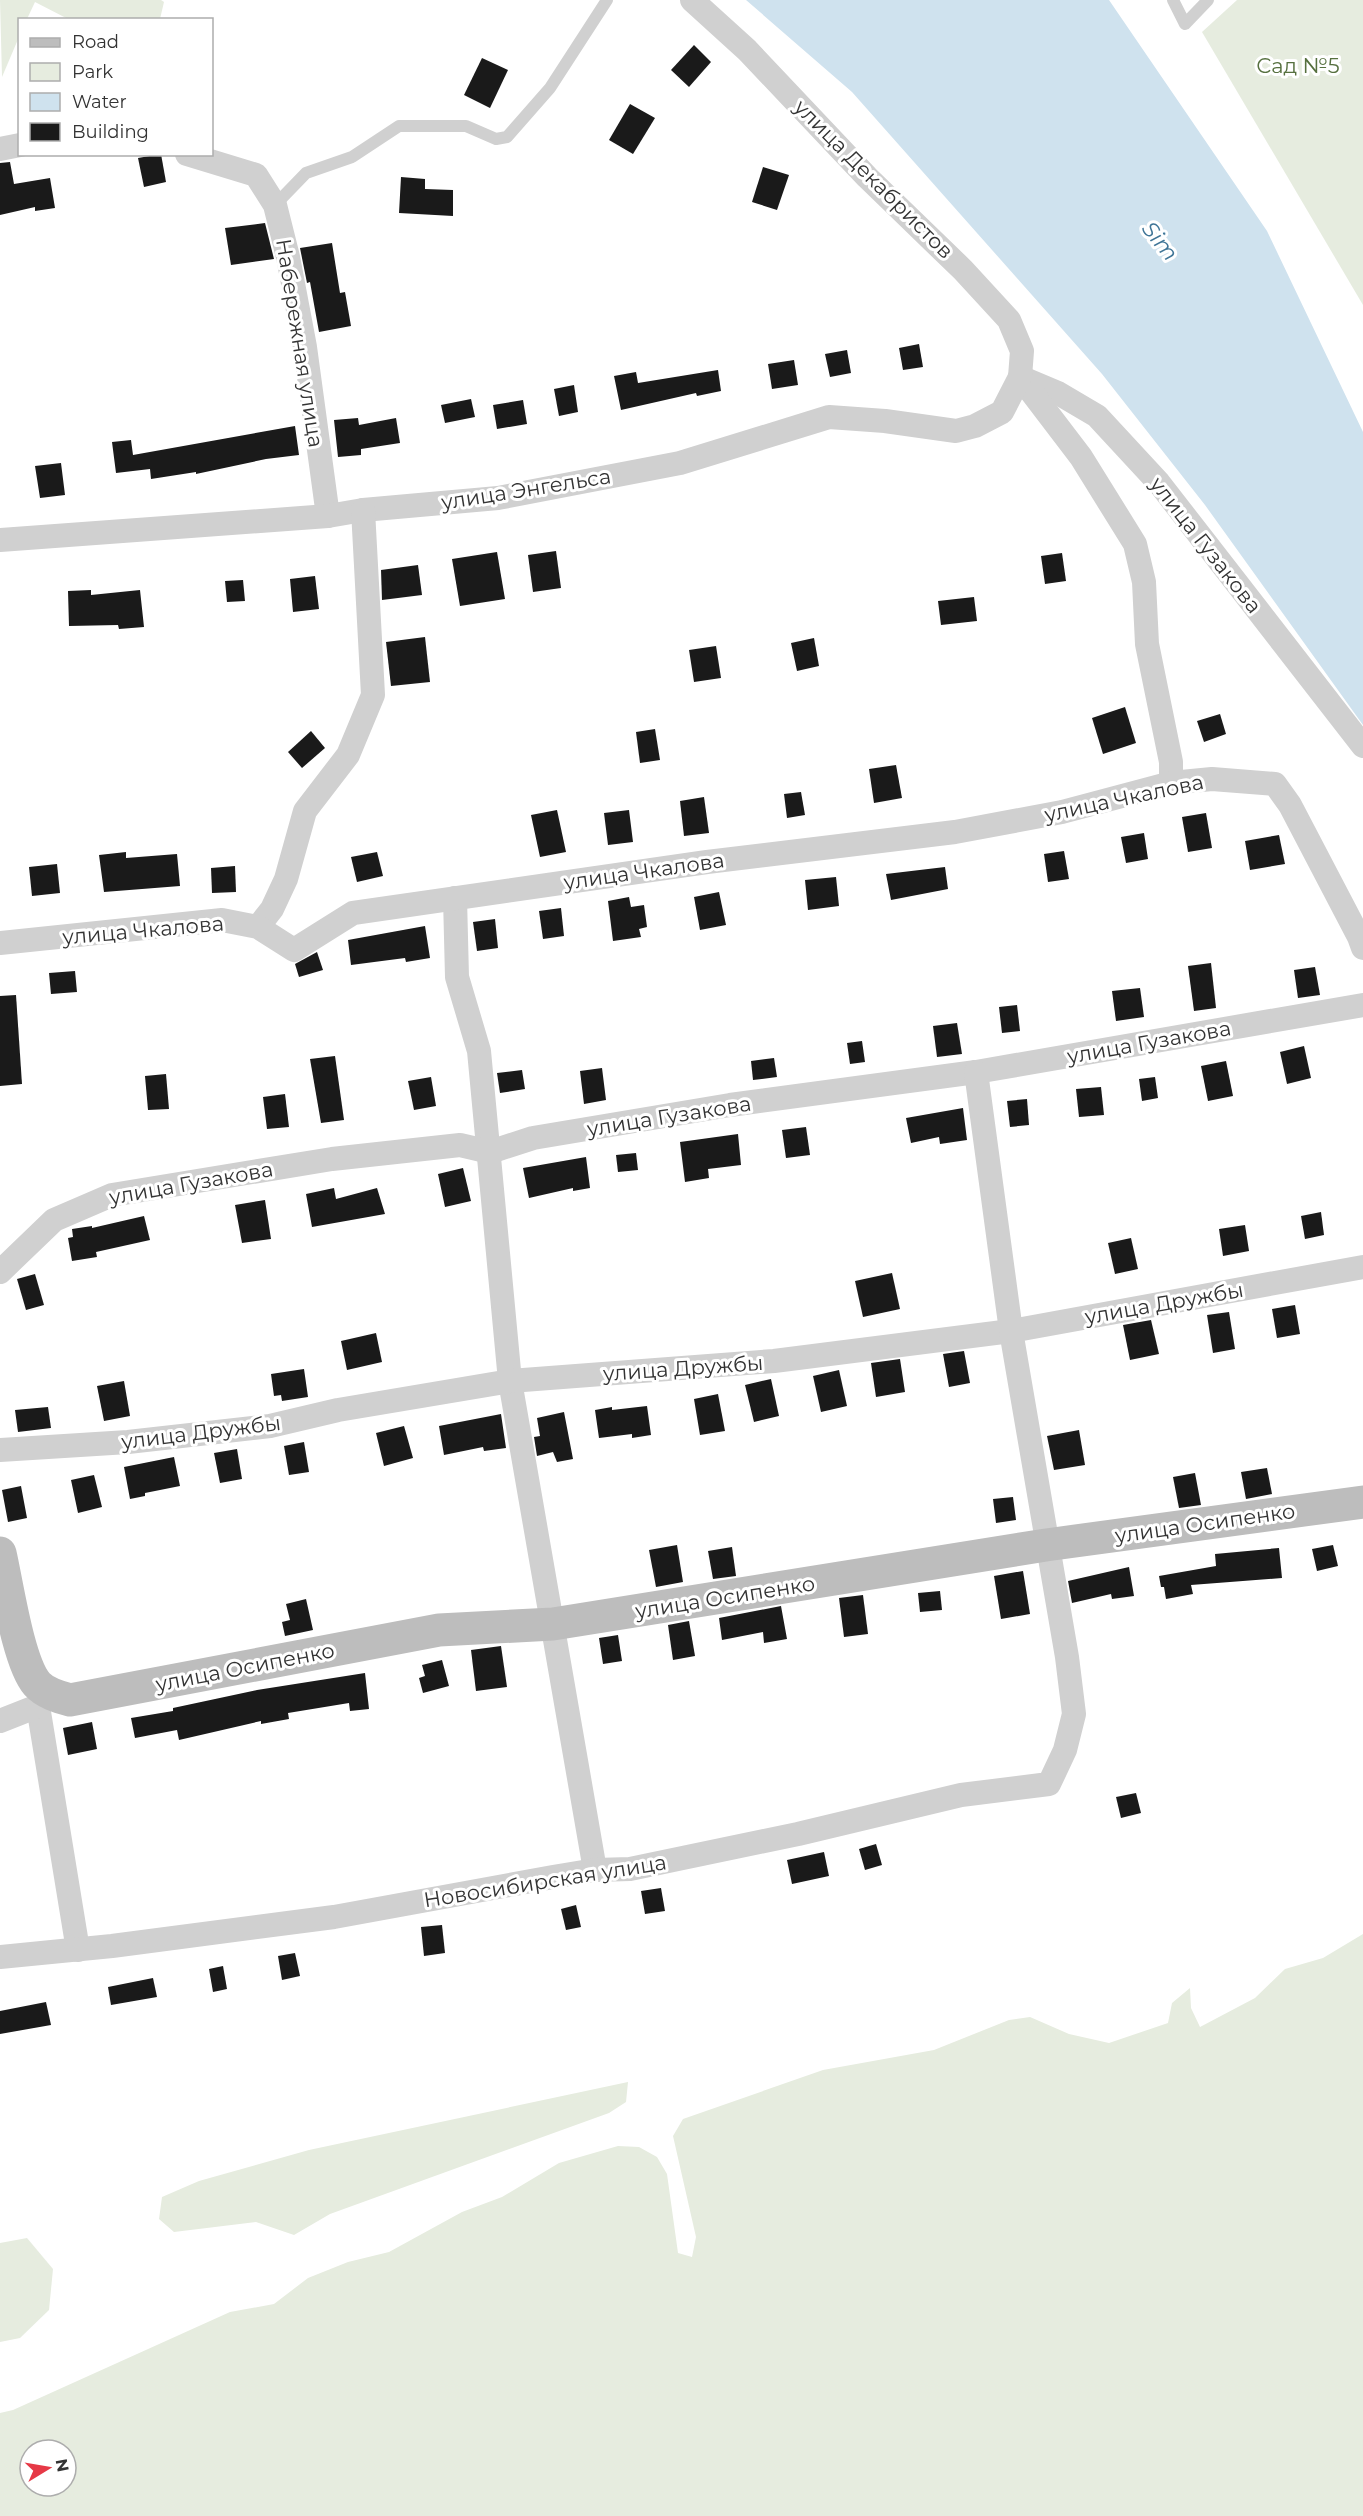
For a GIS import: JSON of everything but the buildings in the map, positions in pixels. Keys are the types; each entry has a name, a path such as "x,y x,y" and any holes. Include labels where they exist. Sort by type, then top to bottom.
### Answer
{"main road":[{"name":"улица Осипенко","path":"44,1700 70,1700 439,1630 553,1624 1047,1545 1363,1502"},
{"path":"0,1553 24,1661 44,1700"}],"street":[{"name":"улица Декабристов","path":"692,0 747,50 867,177 963,270 1009,320 1022,351 1020,377"},
{"path":"0,149 18,145"},
{"name":"Набережная улица","path":"194,156 256,175 275,205 288,257 305,347 328,516"},
{"name":"улица Энгельса","path":"0,540 328,516 363,510 498,498 680,463 828,417 885,421 956,431 975,426 1002,412 1020,377"},
{"name":"улица Гузакова","path":"1020,377 1058,393 1097,416 1159,483 1363,747"},
{"path":"1020,377 1081,457 1135,544 1144,582 1147,644 1171,762 1171,783"},
{"path":"258,927 273,909 286,879 306,811 348,755 373,695 363,510"},
{"name":"улица Чкалова","path":"0,943 222,920 258,927 294,950 352,913 707,862 955,832 1062,812 1171,783 1212,779 1275,784 1290,805 1363,948"},
{"path":"455,898 458,977 479,1051 510,1381 595,1870"},
{"name":"улица Гузакова","path":"0,1272 54,1220 112,1194 332,1159 460,1145 490,1152 533,1138 730,1105 976,1072 1363,1005"},
{"path":"976,1072 1011,1331 1047,1545"},
{"name":"улица Дружбы","path":"0,1450 128,1442 270,1426 338,1410 510,1381 774,1361 1011,1331 1363,1267"},
{"name":"Новосибирская улица","path":"0,1957 78,1950 334,1917 595,1870 630,1869 798,1834 961,1795 1048,1784 1065,1750 1074,1714 1067,1657 1047,1545"},
{"path":"0,1721 44,1700 78,1950"}],"lane":[{"path":"275,205 306,173 352,157 399,126 466,126 496,138 507,137 550,88 607,0"},
{"path":"1173,0 1185,24 1208,0"}],"green space":[{"path":"0,0 161,0 164,2 160,18 66,18 35,2 27,18 18,18 18,39 2,77"},
{"name":"Сад №5","path":"1237,0 1363,0 1363,305 1202,32"},
{"path":"1363,1934 1363,2516 0,2516 0,2413 13,2410 230,2312 274,2304 308,2278 348,2262 389,2252 462,2212 502,2197 559,2163 618,2146 639,2147 657,2157 667,2174 678,2253 692,2257 696,2237 673,2136 683,2119 823,2070 934,2050 1009,2020 1030,2017 1069,2034 1109,2043 1168,2023 1172,2003 1190,1988 1191,2008 1200,2027 1255,1998 1285,1969 1323,1958"},
{"path":"628,2082 626,2102 609,2113 330,2214 294,2235 256,2222 174,2232 159,2219 162,2197 199,2181 309,2150"},
{"path":"27,2238 53,2269 49,2310 20,2338 0,2342 0,2243"}],"water":[{"name":"Sim","path":"746,0 1109,0 1267,231 1363,432 1363,725 1205,505 1102,374 852,92"}]}
